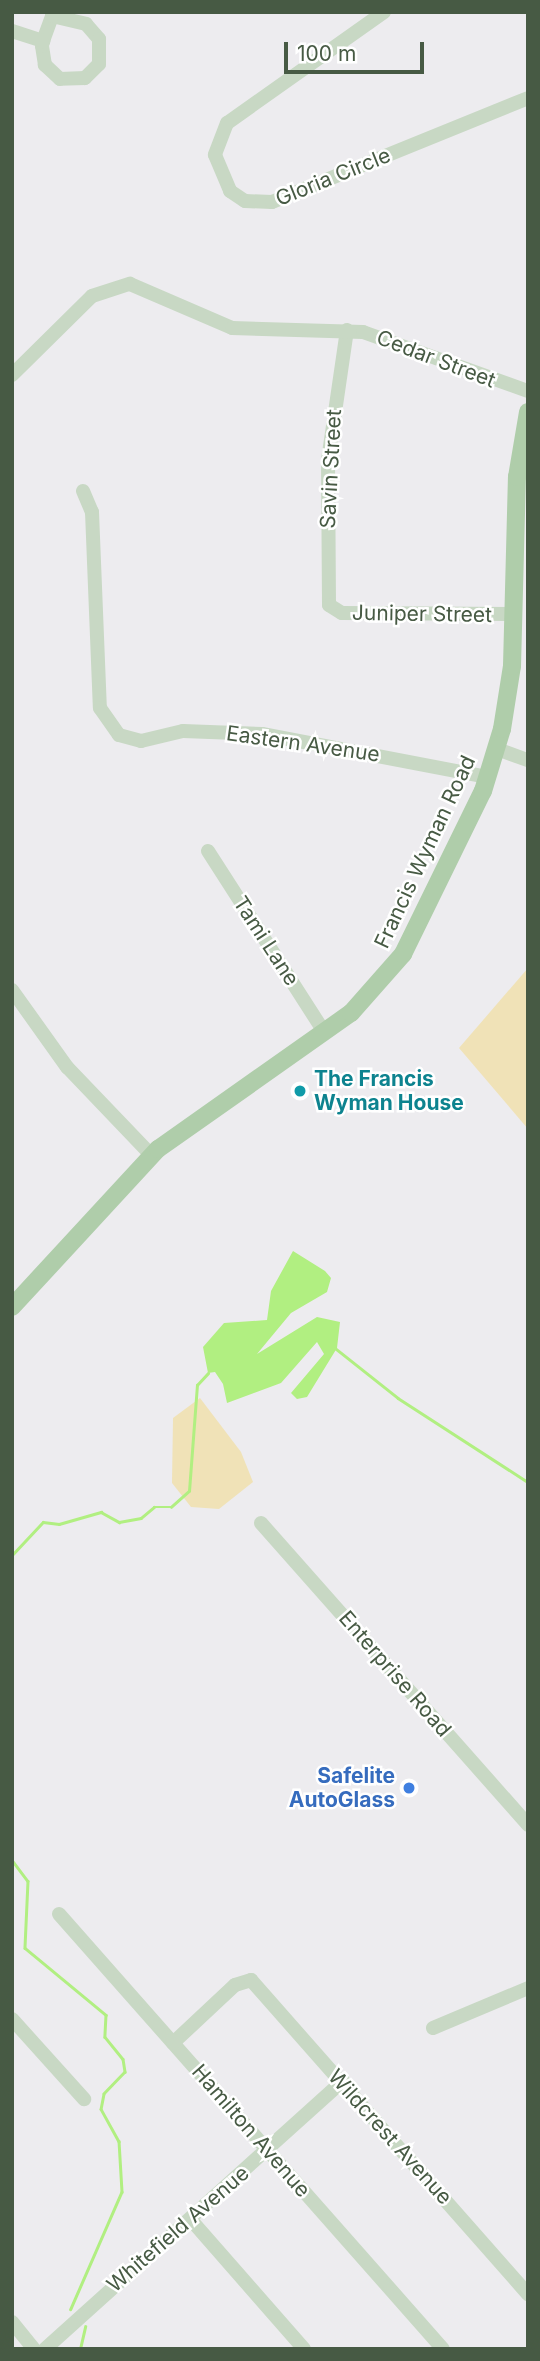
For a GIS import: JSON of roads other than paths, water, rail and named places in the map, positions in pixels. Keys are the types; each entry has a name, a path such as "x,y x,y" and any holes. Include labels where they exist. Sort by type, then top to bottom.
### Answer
{"main road":[{"name":"Francis Wyman Road","path":"12,1307 151,1155 324,1032 392,972 488,778 497,750 511,676 517,477 528,412"}],"street":[{"name":"Gloria Circle","path":"384,12 227,123 215,155 230,191 246,201 272,202 528,98"},
{"path":"52,14 94,30 101,44 99,64 85,78 60,79 43,61 43,41 52,14"},
{"path":"12,32 43,41"},
{"name":"Cedar Street","path":"12,375 79,306 121,284 148,288 242,330 347,330 528,391"},
{"name":"Savin Street","path":"332,608 326,584 328,460 347,330"},
{"name":"Eastern Avenue","path":"83,491 92,512 100,708 119,735 141,741 191,731 276,735 488,778"},
{"name":"Juniper Street","path":"332,608 513,614"},
{"path":"497,750 528,760"},
{"name":"Tami Lane","path":"208,851 324,1032"},
{"path":"12,990 67,1067 151,1155"},
{"name":"Enterprise Road","path":"261,1523 528,1825"},
{"name":"Hamilton Avenue","path":"59,1914 443,2349"},
{"name":"Wildcrest Avenue","path":"173,2043 235,1985 251,1980 343,2081 528,2294"},
{"path":"433,2028 528,1988"},
{"path":"12,2019 84,2099"},
{"name":"Whitefield Avenue","path":"44,2349 192,2221 343,2081"},
{"path":"192,2221 304,2349"},
{"path":"12,2322 34,2349"}],"waterway":[{"path":"335,1348 398,1398 528,1482"},
{"path":"12,1555 43,1522 59,1524 101,1512 119,1522 141,1518 154,1507 171,1507 189,1491 197,1385 208,1373"},
{"path":"12,1860 28,1881 25,1948 106,2015 105,2037 123,2059 125,2072 104,2094 101,2109 119,2141 122,2192 71,2309"},
{"path":"80,2349 85,2327"}],"place":[{"name":"The Francis Wyman House","path":"300,1091"},
{"name":"Safelite AutoGlass","path":"409,1788"}]}
